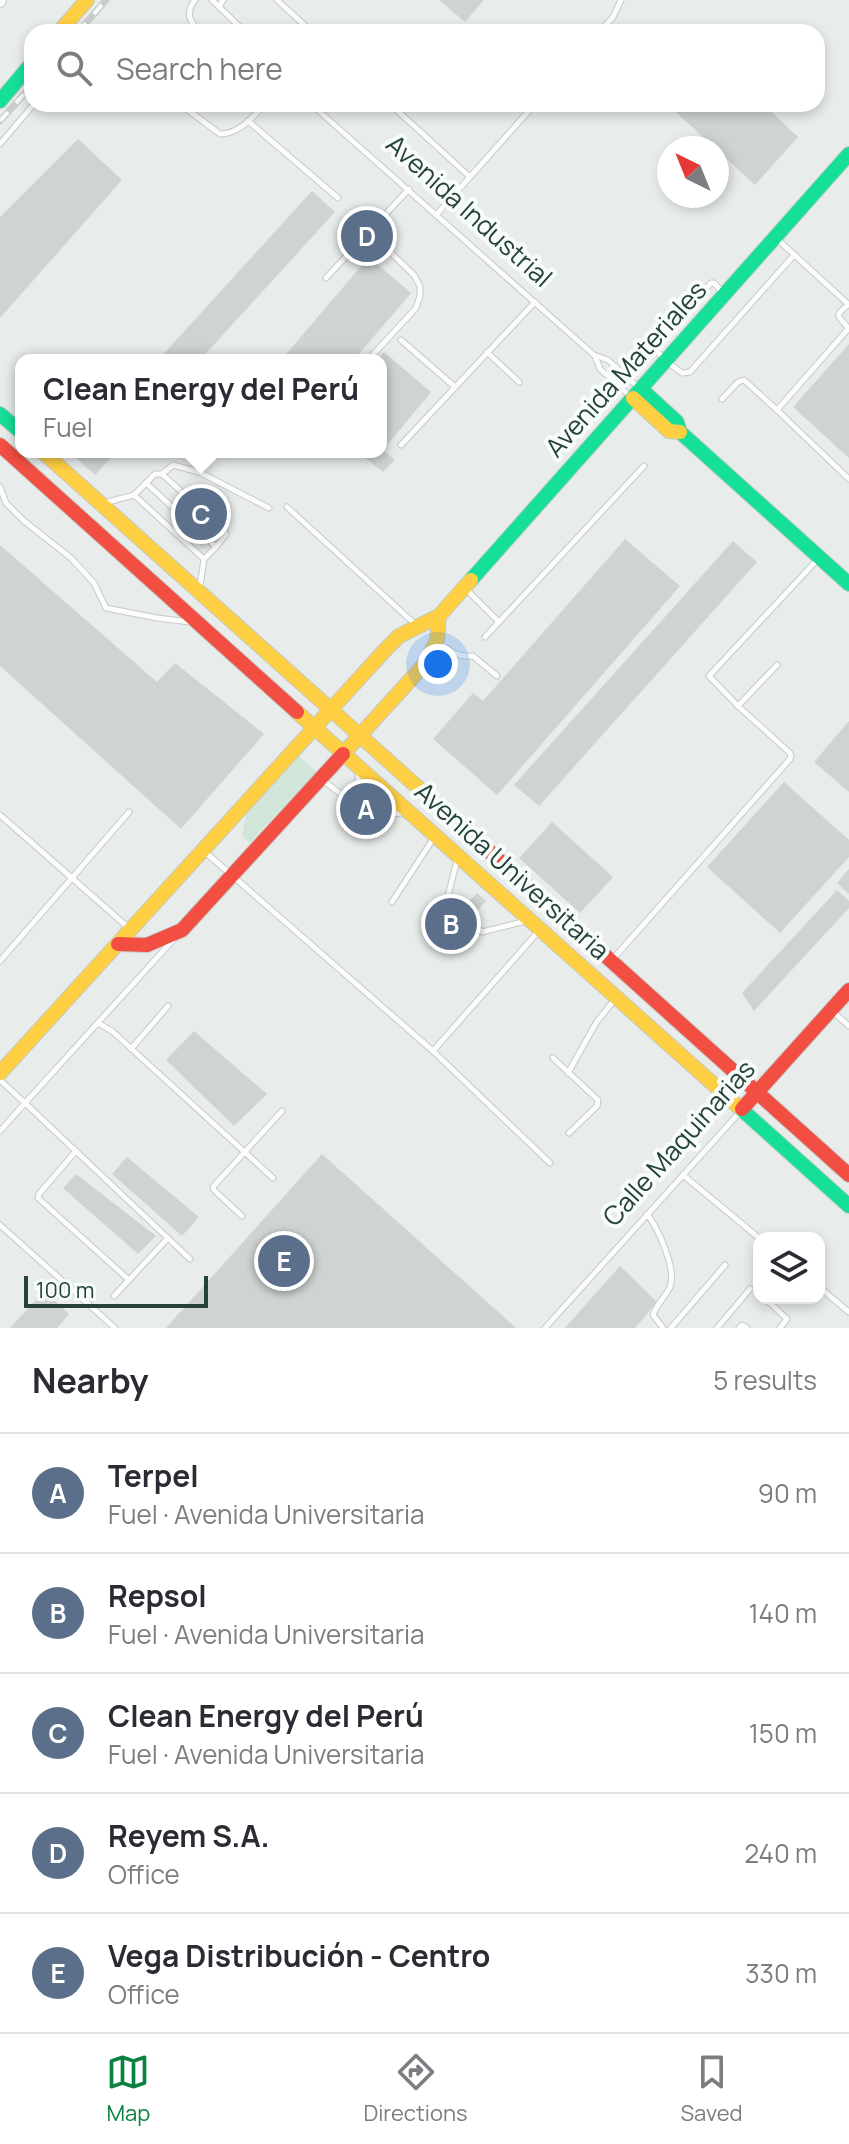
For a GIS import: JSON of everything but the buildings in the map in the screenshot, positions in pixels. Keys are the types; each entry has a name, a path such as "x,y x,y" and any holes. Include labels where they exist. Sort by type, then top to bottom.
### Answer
{"main road":[{"path":"66,24 87,0"},
{"path":"0,101 24,72"},
{"name":"Avenida Materiales","path":"0,1073 386,649 399,636 439,616 849,154"},
{"name":"Avenida Industrial","path":"637,394 677,422 680,432 849,584"},
{"name":"Avenida Universitaria","path":"0,445 849,1206"},
{"name":"Avenida Universitaria","path":"50,458 849,1175"},
{"path":"183,608 199,591"},
{"path":"118,944 147,945 182,930 423,666 437,641 439,616"},
{"path":"601,984 615,963"},
{"name":"Calle Maquinarias","path":"742,1109 849,990"}],"lane":[{"path":"193,24 189,9 195,0"},
{"path":"212,0 237,24"},
{"path":"219,7 223,0"},
{"path":"277,0 303,24"},
{"path":"607,24 621,0"},
{"path":"0,144 27,112"},
{"path":"191,112 220,134 235,132 257,112"},
{"name":"Avenida Industrial","path":"320,112 594,355 608,360 637,394"},
{"path":"399,112 470,177"},
{"path":"437,214 528,112"},
{"path":"248,121 338,198"},
{"path":"326,278 409,189"},
{"path":"370,233 414,275 420,286 416,308 374,354"},
{"path":"775,237 849,304 839,313 849,328 777,410"},
{"path":"724,295 711,283 657,343 656,350 682,373 690,372 794,255"},
{"path":"401,445 535,302"},
{"path":"674,324 688,336"},
{"path":"401,340 455,387"},
{"path":"487,352 519,382"},
{"name":"Avenida Industrial","path":"594,355 600,369 637,394"},
{"path":"722,399 738,382 744,380 849,479"},
{"path":"162,474 173,465 199,472 269,508"},
{"path":"485,637 644,466"},
{"path":"101,504 134,495 155,474 162,474 226,534 204,559 199,591"},
{"path":"146,483 216,547"},
{"path":"0,487 6,503 71,558 94,583 106,608 199,623"},
{"path":"134,495 204,559"},
{"path":"287,507 417,626"},
{"path":"615,963 790,759 789,752 710,679 710,673 819,557"},
{"path":"464,588 499,622"},
{"path":"437,641 455,655 473,656 497,676"},
{"path":"738,706 777,665"},
{"path":"355,804 360,767"},
{"path":"320,779 373,818 409,812"},
{"path":"0,961 129,812"},
{"path":"0,815 131,930"},
{"path":"392,902 436,836"},
{"path":"204,850 433,1051 550,1163"},
{"path":"458,855 447,900 459,912"},
{"path":"469,920 482,932 535,924"},
{"path":"433,1051 535,924"},
{"path":"0,1131 182,930"},
{"path":"568,1073 596,1023 616,997"},
{"path":"131,1049 168,1006"},
{"path":"831,1011 849,1026"},
{"path":"98,1023 112,1031 273,1178"},
{"path":"553,1058 599,1103 569,1133"},
{"path":"0,1080 190,1259"},
{"name":"Calle Maquinarias","path":"545,1328 742,1109"},
{"path":"242,1216 213,1187 282,1111"},
{"path":"75,1152 38,1198 129,1280"},
{"path":"683,1175 753,1233"},
{"path":"647,1214 657,1228 672,1275 671,1285 653,1315 663,1328"},
{"path":"0,1225 115,1328"},
{"path":"114,1296 168,1238"},
{"path":"671,1328 725,1265"},
{"path":"717,1328 750,1289"},
{"path":"825,1292 849,1312"},
{"path":"771,1304 787,1319 780,1328"},
{"path":"739,1328 742,1325 747,1328"}],"green space":[{"path":"299,756 317,772 249,843 242,835 246,815"}],"railway":[{"path":"85,24 106,0"},
{"path":"0,121 24,94"}],"traffic: fast":[{"path":"0,101 24,72"},
{"path":"471,580 849,154"},
{"path":"641,389 677,422 680,432 849,584"},
{"path":"0,414 15,427"},
{"path":"740,1108 849,1206"}],"traffic: slow":[{"path":"66,24 87,0"},
{"path":"633,398 669,431 680,432"},
{"path":"50,458 490,852"},
{"path":"0,1073 386,649 399,636 439,616 471,580"},
{"path":"343,754 423,666 437,641 439,616"},
{"path":"297,712 740,1108"}],"traffic: jam":[{"path":"0,445 297,712"},
{"path":"118,944 147,945 182,930 343,754"},
{"path":"490,852 849,1175"},
{"path":"742,1109 849,990"}],"place":[{"name":"Reyem S.A.","path":"367,236"},
{"name":"Clean Energy del Perú","path":"201,514"},
{"name":"Terpel","path":"366,809"},
{"name":"Repsol","path":"451,924"},
{"name":"Vega Distribución - Centro","path":"284,1261"}]}
